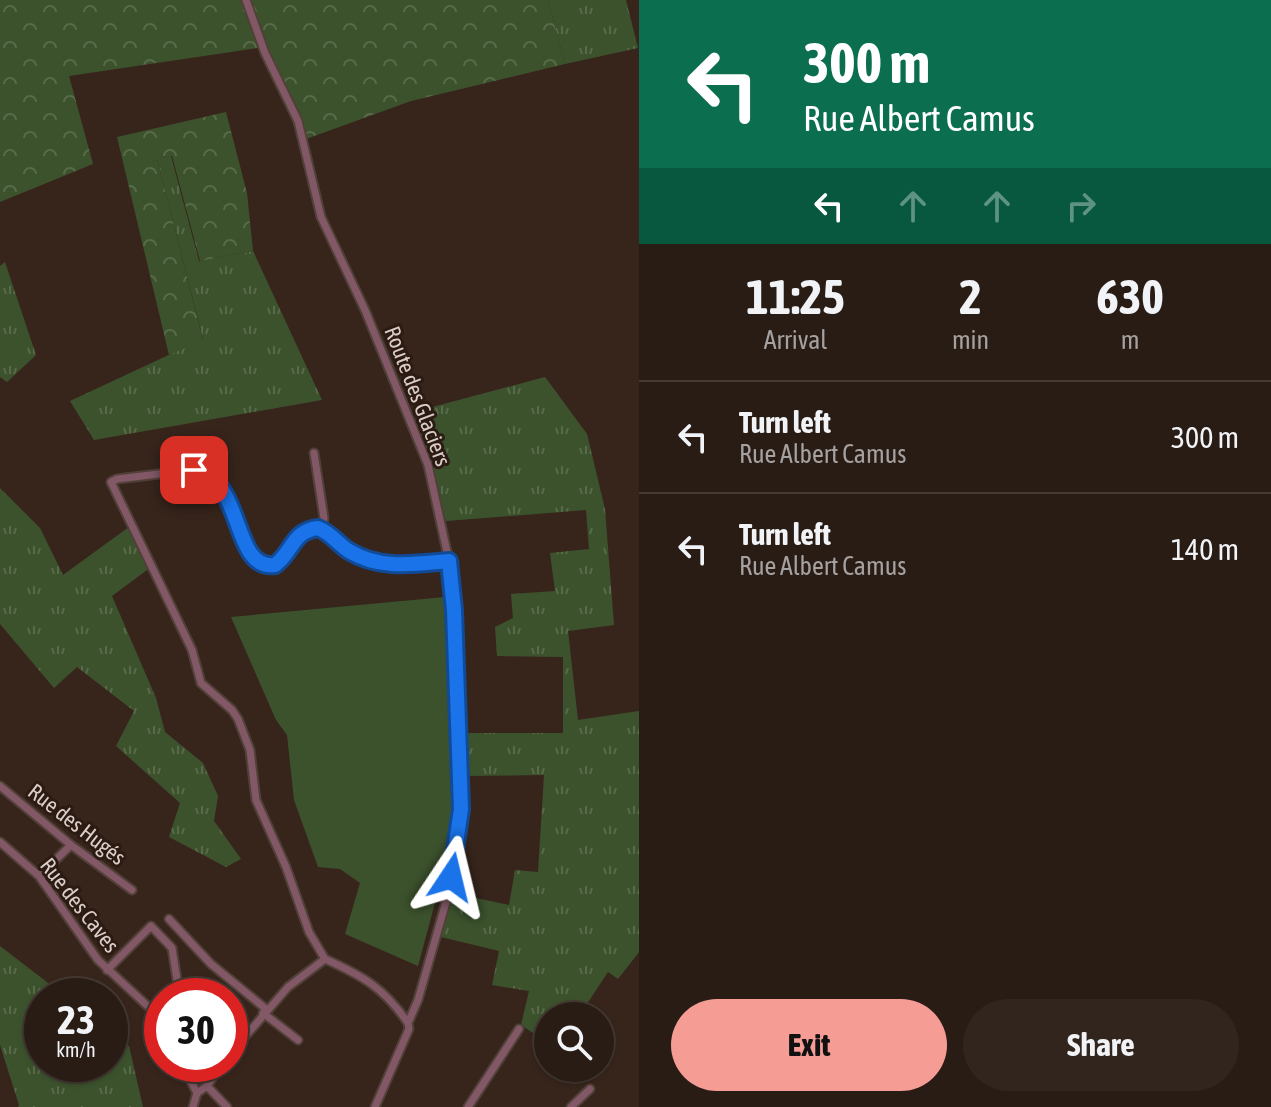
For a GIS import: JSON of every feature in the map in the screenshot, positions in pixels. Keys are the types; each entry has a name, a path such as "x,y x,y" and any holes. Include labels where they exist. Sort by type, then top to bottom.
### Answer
{"street":[{"name":"Route des Glaciers","path":"246,0 265,53 298,121 321,217 371,325 428,465 449,561 455,617 461,809 446,902 418,1000 408,1023 405,1040 375,1107"},
{"path":"314,453 324,518 322,529"},
{"path":"408,1023 383,990 325,959 309,932 281,854 256,800 250,750 238,719 201,683 192,650 111,482 194,470 208,475 221,486 252,556 262,565 275,565 292,541 312,529 322,529 350,552 377,562 400,566 449,561"},
{"name":"Rue des Hugés","path":"0,786 71,845 132,890"},
{"name":"Rue des Caves","path":"0,842 39,876 107,970 144,1003"},
{"path":"39,876 71,845"},
{"path":"169,919 211,964 298,1040"},
{"path":"107,970 151,926 172,948 177,978"},
{"path":"248,1032 288,987 325,959"},
{"path":"468,1107 519,1029"},
{"path":"191,1082 197,1093"},
{"path":"193,1107 197,1093 210,1082"},
{"path":"207,1086 227,1107"},
{"path":"571,1107 590,1089"}],"green space":[{"path":"0,0 548,0 565,64 411,101 306,139 264,47 69,76 93,164 0,202"},
{"path":"548,0 626,0 638,48 565,64"},
{"path":"226,112 247,193 253,251 200,261 172,156 157,159 203,340 169,355 117,137"},
{"path":"171,156 199,261 253,251 322,400 94,440 70,401 203,339 157,159"},
{"path":"5,262 36,355 7,382 0,377 0,266"},
{"path":"545,377 587,434 605,509 614,625 568,631 578,720 639,711 639,952 618,979 608,972 588,1002 534,1002 534,1034 521,1025 529,991 492,985 499,951 441,937 452,893 509,905 515,870 538,872 544,775 464,776 464,733 563,733 563,657 497,656 495,627 513,618 511,594 555,591 550,553 589,549 586,510 446,521 414,412"},
{"path":"0,488 40,528 63,575 129,527 151,567 112,596 156,698 165,732 203,763 218,796 214,821 241,859 226,867 169,837 180,803 116,746 134,711 77,667 54,688 0,624"},
{"path":"445,597 456,825 418,966 345,934 360,883 340,869 318,867 294,800 287,735 276,720 231,617"},
{"path":"0,946 42,978 24,978 24,1082 128,1082 128,1045 143,1107 18,1107 0,1045"}],"route":[{"path":"194,470 216,479 252,556 262,565 275,565 296,537 306,530 318,528 350,552 377,562 400,566 449,561 453,589 461,809 451,877"}]}
